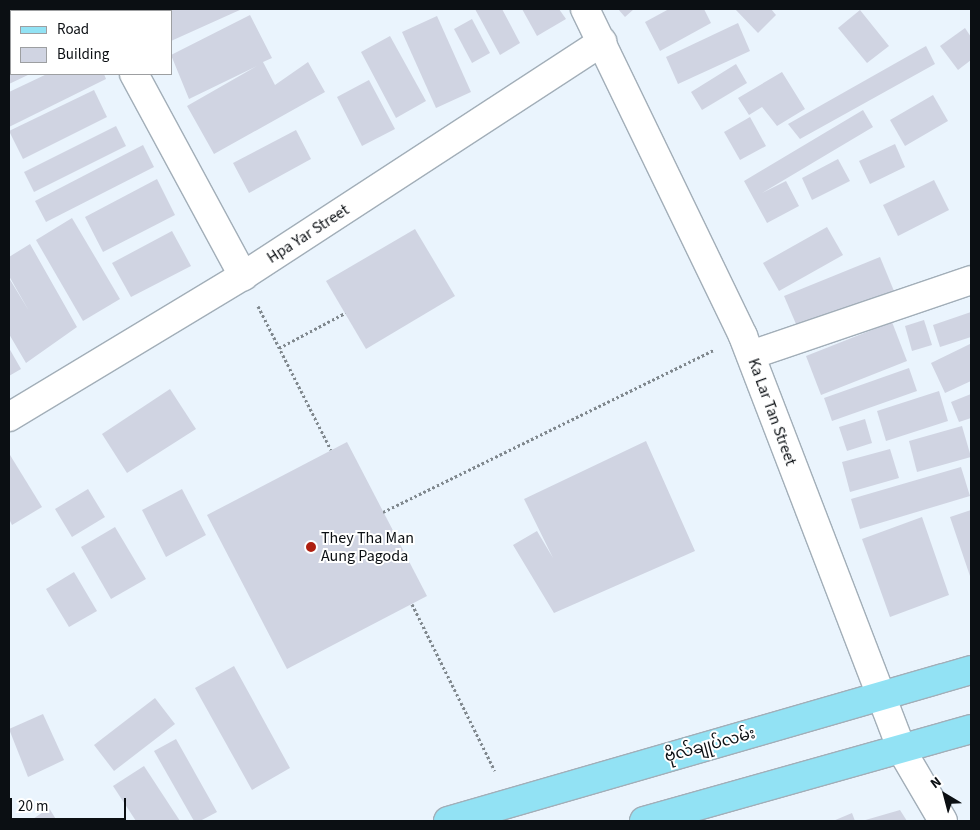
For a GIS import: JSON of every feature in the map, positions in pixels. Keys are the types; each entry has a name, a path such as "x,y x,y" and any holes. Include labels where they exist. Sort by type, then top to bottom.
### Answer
{"main road":[{"name":"ဗိုလ်ချုပ်လမ်း","path":"448,821 510,800 880,698 971,670"},
{"path":"644,821 902,752 971,729"}],"street":[{"name":"Ka Lar Tan Street","path":"585,9 747,346 902,752 943,821"},
{"name":"Hpa Yar Street","path":"9,417 243,276 602,42"},
{"path":"135,75 243,276"},
{"path":"747,346 971,280"}],"path":[{"path":"243,276 331,450"},
{"path":"279,348 345,313"},
{"path":"383,512 747,346"},
{"path":"412,604 510,800"}],"building":[{"path":"142,9 242,9 172,41 172,10"},
{"path":"475,9 502,9 520,43 500,55"},
{"path":"522,9 559,9 566,19 537,36"},
{"path":"618,9 634,9 625,17"},
{"path":"669,9 704,9 711,23 660,51 645,22"},
{"path":"735,9 771,9 776,15 758,33"},
{"path":"860,10 889,46 867,63 838,28"},
{"path":"250,15 272,58 263,62 275,85 308,62 325,92 214,154 187,106 257,66 189,99 172,54"},
{"path":"437,16 471,92 436,108 402,32"},
{"path":"472,19 490,53 472,63 454,29"},
{"path":"738,23 750,51 678,84 666,57"},
{"path":"965,28 971,37 971,60 958,70 940,46"},
{"path":"390,36 426,101 396,118 361,52"},
{"path":"926,46 935,64 800,139 788,124"},
{"path":"736,64 747,83 702,110 691,92"},
{"path":"10,68 10,75 28,75 9,84"},
{"path":"782,72 805,109 777,126 762,107 749,115 738,98"},
{"path":"45,75 104,75 106,79 9,127 9,92"},
{"path":"369,80 395,129 362,146 337,97"},
{"path":"94,90 107,117 23,159 9,131"},
{"path":"933,95 948,121 905,146 890,120"},
{"path":"863,110 873,127 762,193 786,181 799,206 767,223 744,181"},
{"path":"750,117 766,146 740,160 724,132"},
{"path":"116,126 126,146 34,192 24,172"},
{"path":"296,130 311,159 249,193 233,163"},
{"path":"895,144 905,167 870,184 859,161"},
{"path":"143,145 154,167 46,222 35,201"},
{"path":"838,159 850,181 812,200 802,178"},
{"path":"157,179 175,215 103,252 85,217"},
{"path":"934,180 949,210 898,236 883,205"},
{"path":"72,218 120,299 83,321 36,240"},
{"path":"827,227 843,255 779,291 763,263"},
{"path":"415,229 455,296 366,349 326,281"},
{"path":"172,231 191,266 131,297 112,263"},
{"path":"30,244 77,327 26,363 9,334 9,278 29,311 9,276 9,257"},
{"path":"880,257 894,291 799,331 784,296"},
{"path":"971,312 971,337 940,347 933,325"},
{"path":"924,320 932,345 912,351 905,326"},
{"path":"892,322 907,361 821,395 806,356"},
{"path":"970,344 971,381 945,393 931,363"},
{"path":"9,348 21,369 9,376"},
{"path":"909,368 917,391 832,421 824,398"},
{"path":"170,389 196,429 127,473 102,434"},
{"path":"939,391 948,421 886,441 877,411"},
{"path":"971,394 971,418 959,422 951,402"},
{"path":"865,419 872,443 847,451 839,427"},
{"path":"962,426 971,457 917,472 909,441"},
{"path":"646,441 695,551 554,613 513,545 537,531 553,558 524,499"},
{"path":"347,442 427,596 287,669 207,515"},
{"path":"890,449 899,478 850,492 842,462"},
{"path":"10,455 42,507 12,525 9,519"},
{"path":"961,467 970,496 860,529 851,499"},
{"path":"88,489 105,517 72,537 55,509"},
{"path":"182,489 206,535 166,557 142,510"},
{"path":"971,510 971,579 950,517"},
{"path":"922,517 949,595 890,617 862,539"},
{"path":"115,527 146,579 111,599 81,547"},
{"path":"74,572 97,611 69,627 46,589"},
{"path":"234,666 290,768 252,790 195,688"},
{"path":"155,698 175,724 114,771 94,745"},
{"path":"43,714 64,760 28,777 9,729"},
{"path":"176,739 217,812 200,821 194,821 154,751"},
{"path":"144,766 180,821 136,821 113,786"},
{"path":"49,808 57,821 30,821"},
{"path":"900,810 907,821 862,821"},
{"path":"852,813 855,821 833,821"}],"place":[{"name":"They Tha Man Aung Pagoda","path":"311,547"}]}
